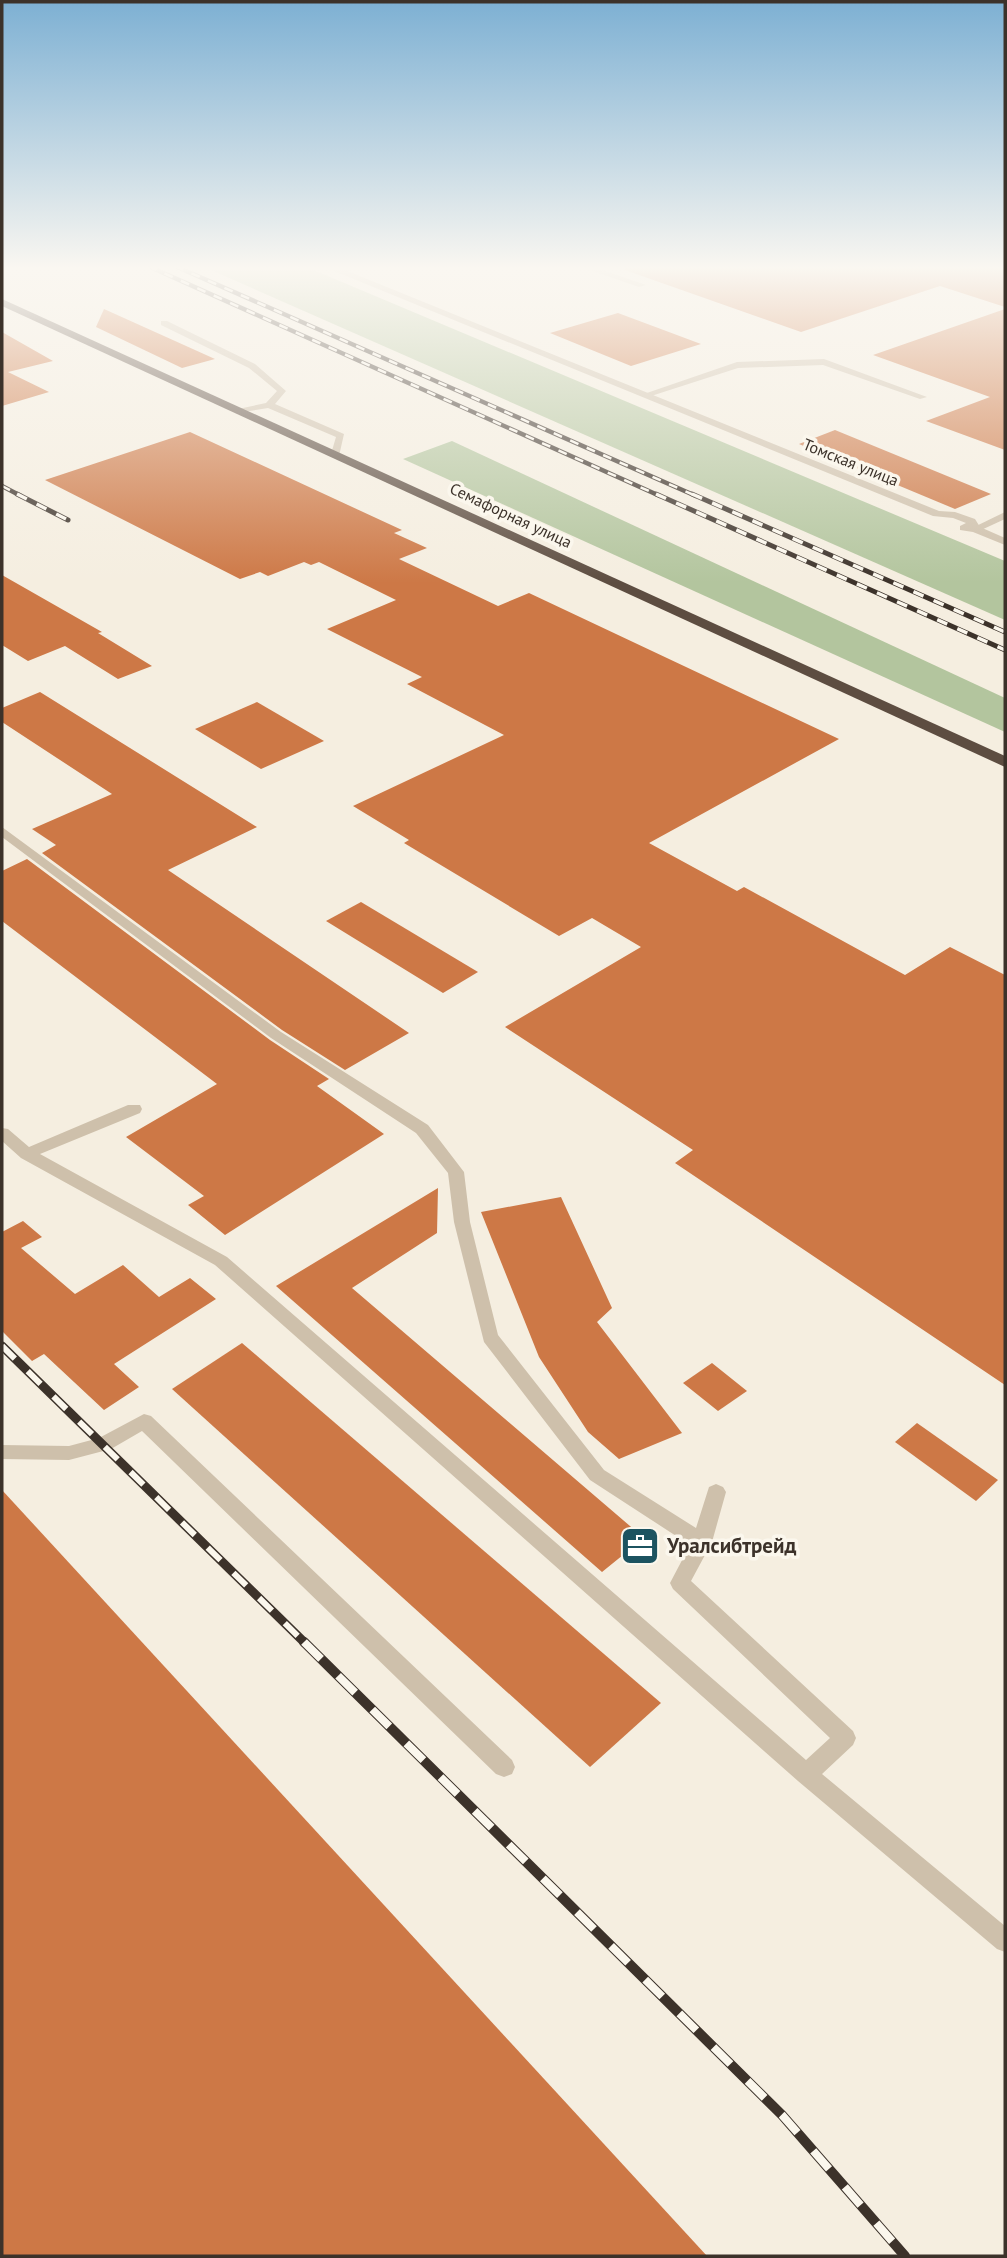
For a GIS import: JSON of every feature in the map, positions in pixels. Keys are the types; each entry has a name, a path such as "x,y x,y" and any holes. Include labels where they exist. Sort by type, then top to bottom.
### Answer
{"highway":[{"name":"Семафорная улица","path":"155,371 1005,762"}],"street":[{"name":"Томская улица","path":"586,371 937,514 942,520 975,529 1005,542"}],"lane":[{"path":"242,411 269,405 282,391 259,371"},
{"path":"645,395 717,371"},
{"path":"851,371 923,397"},
{"path":"269,405 341,436 336,454"},
{"path":"975,529 1005,515"},
{"path":"2,831 275,1035 422,1129 456,1172 462,1222 490,1337 597,1475 702,1542"},
{"path":"27,1154 134,1109"},
{"path":"2,1133 27,1154 220,1261 806,1774 1005,1941"},
{"path":"2,1452 69,1453 104,1444 144,1421 504,1767"},
{"path":"716,1492 702,1542 680,1583 845,1738 806,1774"}],"green space":[{"path":"441,371 554,371 1005,561 1005,620"},
{"path":"452,441 1005,698 1005,732 403,459"}],"building":[{"path":"2,371 11,371 8,372 49,392 2,406"},
{"path":"919,371 1005,371 1005,450 926,421 990,397"},
{"path":"835,430 991,494 955,509 799,444"},
{"path":"190,432 402,530 394,533 427,548 399,559 498,606 529,593 839,739 649,843 737,891 744,887 905,975 950,947 1005,975 1005,1385 675,1163 693,1150 505,1027 641,947 592,918 559,936 404,843 409,840 353,806 504,735 407,684 422,677 327,629 396,600 319,562 311,565 304,562 268,576 260,572 240,579 45,480"},
{"path":"2,575 102,632 98,633 152,666 118,679 65,646 28,661 2,645"},
{"path":"40,692 257,827 168,870 409,1033 345,1070 282,1030 42,853 56,845 32,829 112,794 2,722 2,708"},
{"path":"257,702 324,741 261,769 195,729"},
{"path":"27,859 270,1040 329,1079 317,1086 384,1134 225,1235 188,1205 204,1196 126,1137 217,1084 2,921 2,871"},
{"path":"361,902 478,972 443,993 326,921"},
{"path":"438,1188 437,1233 352,1288 644,1538 602,1572 276,1286"},
{"path":"561,1197 612,1308 597,1322 682,1433 619,1459 588,1432 539,1357 481,1212"},
{"path":"23,1221 42,1237 21,1248 75,1294 123,1265 159,1297 190,1278 216,1299 114,1364 139,1387 104,1410 44,1354 32,1361 2,1331 2,1232"},
{"path":"242,1343 661,1703 590,1767 172,1389"},
{"path":"712,1363 747,1391 718,1411 683,1383"},
{"path":"917,1423 998,1480 976,1501 895,1442"},
{"path":"2,1490 707,2256 2,2256"}],"railway":[{"path":"383,371 660,496"},
{"path":"414,371 696,496"},
{"path":"2,486 21,496"},
{"path":"17,494 68,520"},
{"path":"656,494 1005,650"},
{"path":"692,494 1005,632"},
{"path":"2,1346 305,1643"},
{"path":"304,1642 782,2115 905,2256"}],"place":[{"name":"Уралcибтрейд","path":"640,1546"}]}
